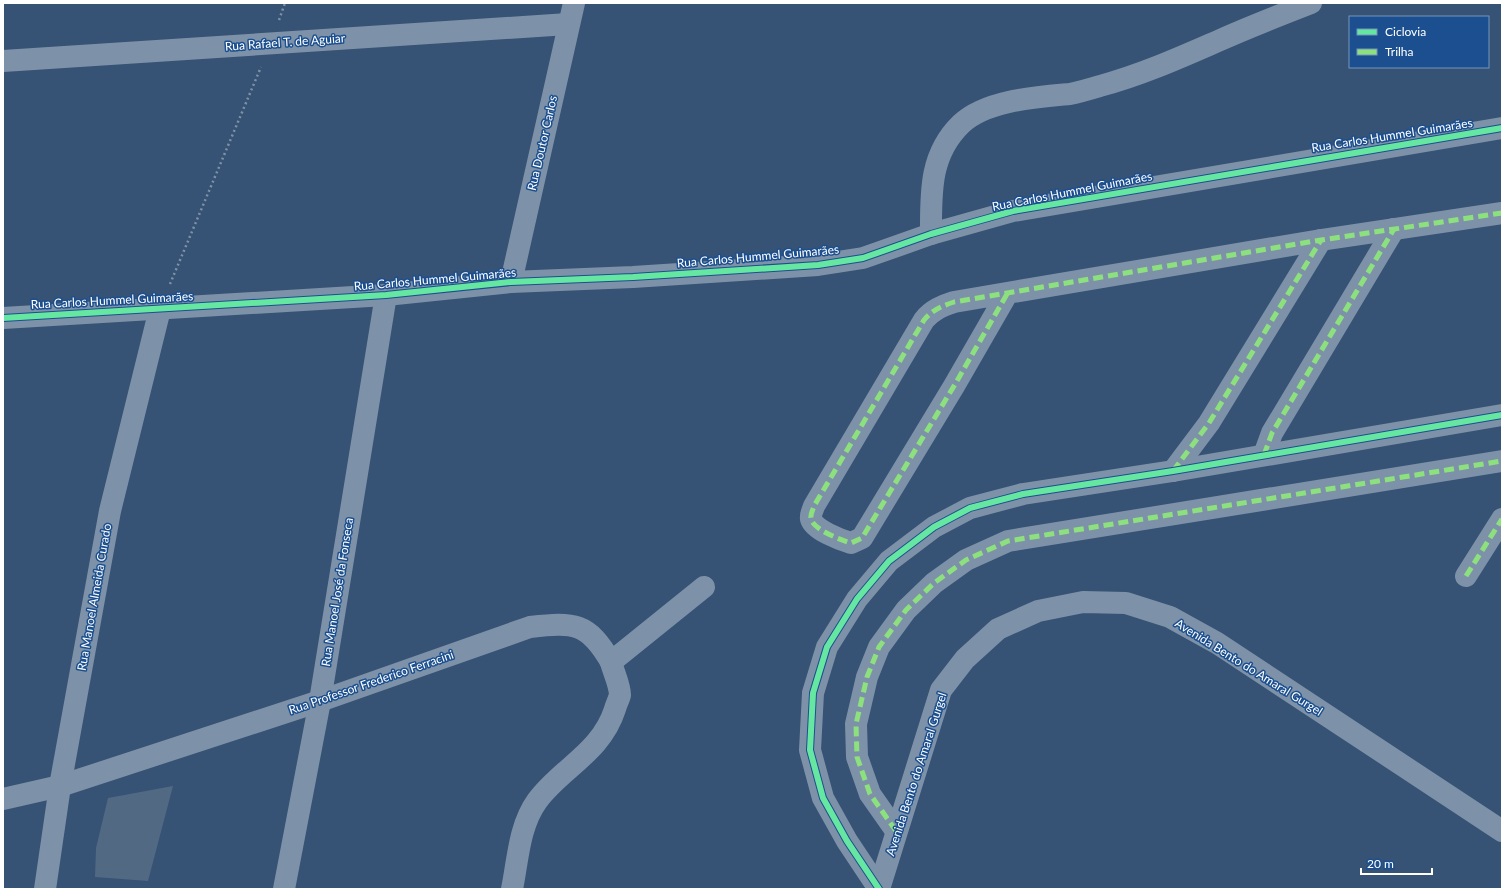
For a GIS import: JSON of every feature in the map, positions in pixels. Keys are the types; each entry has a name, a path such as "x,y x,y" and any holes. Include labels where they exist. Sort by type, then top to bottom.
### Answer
{"street":[{"name":"Rua Doutor Carlos","path":"510,282 574,3"},
{"path":"931,234 931,196 934,168 944,146 962,124 985,110 1029,97 1072,94 1123,80 1168,63 1256,24 1311,3"},
{"name":"Rua Rafael T. de Aguiar","path":"3,61 568,24"},
{"name":"Rua Carlos Hummel Guimarães","path":"3,318 386,295 510,282 633,277 818,265 863,258 931,234 1013,211 1502,128"},
{"path":"1007,294 954,386 862,538 851,543 828,534 814,524 811,520 811,514 814,506 929,314 954,302 1321,240 1502,213"},
{"path":"1264,455 1272,433 1394,230"},
{"path":"1173,471 1209,423 1321,240"},
{"name":"Rua Manoel José da Fonseca","path":"284,889 320,701 386,295"},
{"name":"Rua Manoel Almeida Curado","path":"45,889 60,786 110,511 160,309"},
{"path":"879,889 846,841 823,798 810,750 813,694 827,648 857,599 889,561 934,527 970,508 1023,494 1173,471 1502,415"},
{"path":"896,831 870,794 857,757 856,724 867,677 879,647 906,610 934,583 966,560 1008,541 1502,461"},
{"path":"1466,576 1502,519"},
{"path":"611,662 704,587"},
{"name":"Avenida Bento do Amaral Gurgel","path":"879,889 941,690 960,665 998,629 1038,611 1082,602 1126,603 1170,617 1217,644 1502,831"},
{"name":"Rua Professor Frederico Ferracini","path":"3,799 60,786 320,701 530,627 560,623 581,628 599,642 611,662 620,694 613,715 604,734 581,760 549,788 536,802 524,828 512,889"}],"path":[{"path":"160,309 271,43 285,3"}],"building":[{"path":"173,786 148,881 95,877 96,848 108,798"}],"marked path":[{"path":"1007,294 954,386 862,538 851,543 822,531 813,523 811,519 814,506 924,320 941,307 954,302 1321,240 1502,213"},
{"path":"1264,455 1272,433 1394,229"},
{"path":"1173,471 1209,423 1321,240"},
{"path":"896,831 870,794 857,757 856,724 867,677 879,647 906,610 934,583 966,560 1008,541 1502,461"},
{"path":"1466,576 1502,519"}],"cycle path":[{"path":"3,318 386,295 511,282 633,277 818,265 863,258 931,234 1013,211 1502,128"},
{"path":"879,889 847,841 823,798 810,750 813,693 827,647 857,599 889,561 934,527 970,508 1023,494 1173,471 1502,415"}]}
